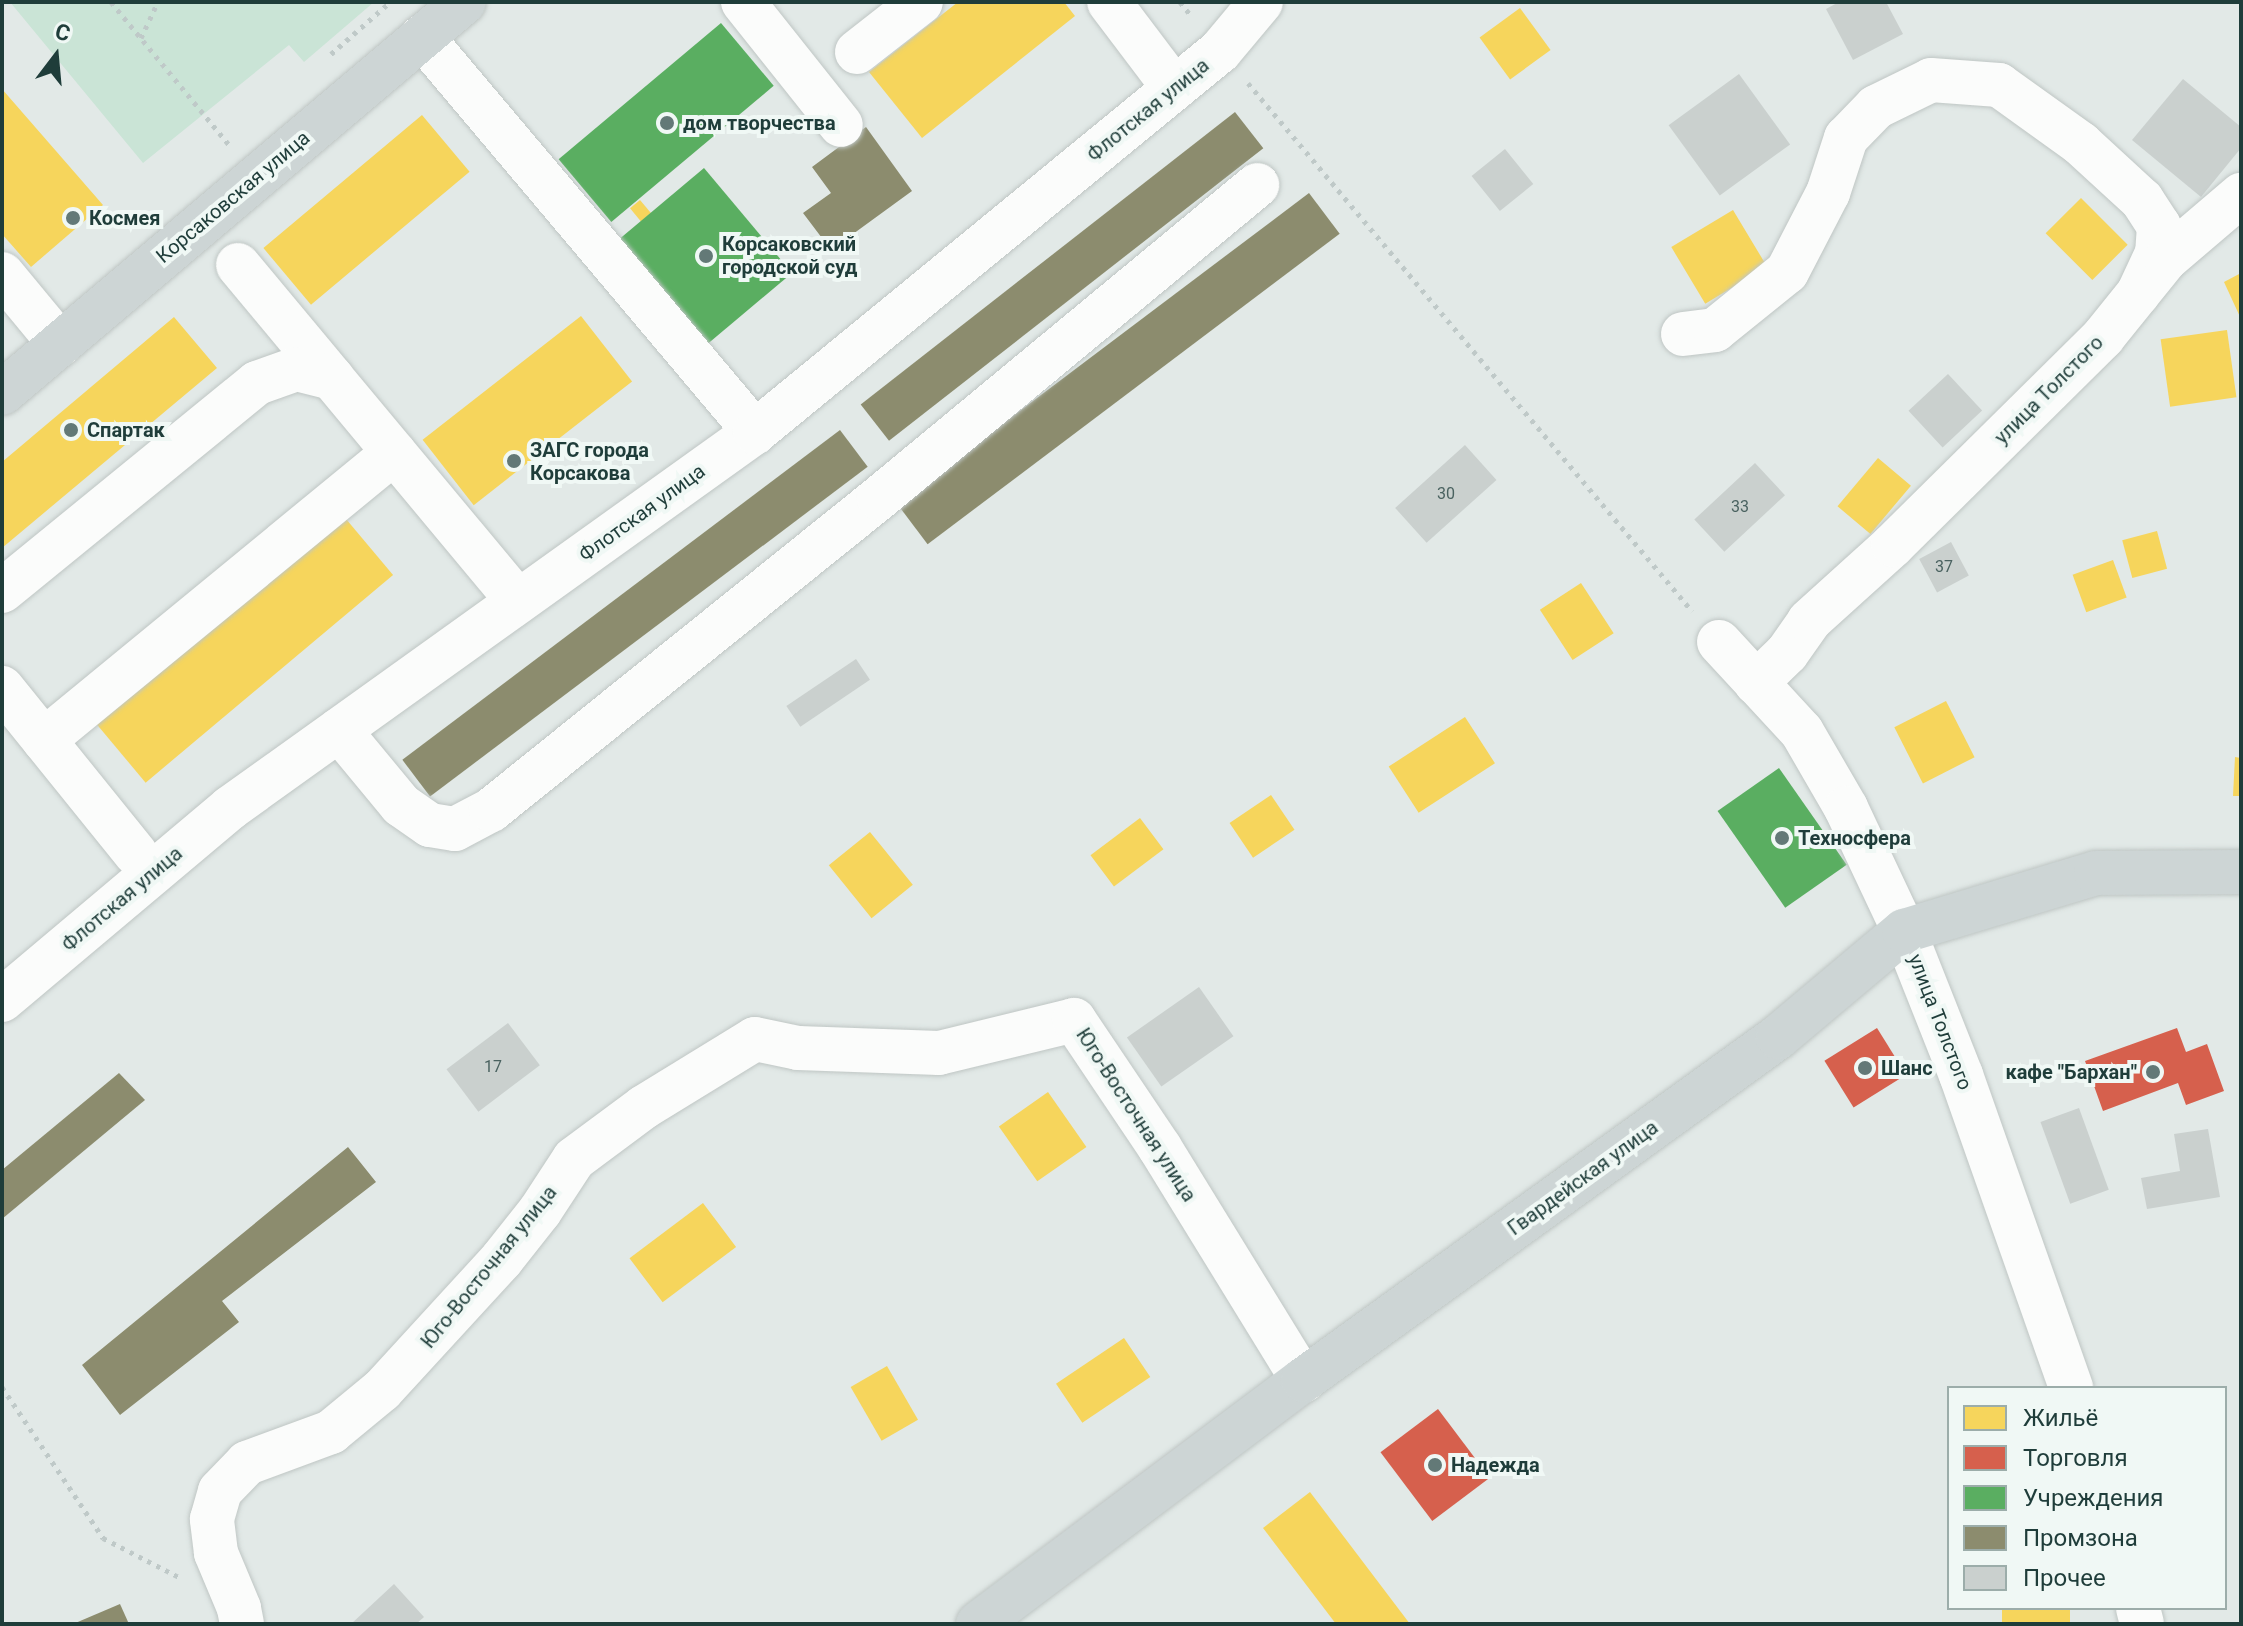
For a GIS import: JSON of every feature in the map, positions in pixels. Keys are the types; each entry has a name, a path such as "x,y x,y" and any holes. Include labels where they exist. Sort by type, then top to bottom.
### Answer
{"main road":[{"name":"Корсаковская улица","path":"2,393 464,2"},
{"name":"Гвардейская улица","path":"978,1624 1303,1380 1778,1037 1904,931 2096,873 2241,872"}],"street":[{"path":"743,2 841,125"},
{"path":"857,52 921,2"},
{"path":"1109,2 1174,88"},
{"name":"Флотская улица","path":"2,1000 230,808 755,432 1220,51 1261,2"},
{"path":"422,37 755,432"},
{"path":"1683,334 1715,330 1787,272 1828,193 1846,138 1876,107 1931,80 1999,85 2081,144 2142,200 2159,226 2157,253 2138,294"},
{"path":"339,730 401,805 430,825 455,829 491,810 879,498 1257,185"},
{"name":"улица Толстого","path":"1756,683 1787,653 1809,621 1893,545 2103,337 2166,259 2241,195"},
{"path":"238,265 518,601"},
{"path":"2,274 60,344"},
{"path":"2,591 257,383 296,369 332,378"},
{"path":"44,740 394,452"},
{"name":"улица Толстого","path":"1719,642 1802,732 1846,808 1904,931 1961,1075 2070,1386"},
{"path":"2,688 136,854"},
{"name":"Юго-Восточная улица","path":"240,1616 216,1553 212,1519 220,1491 247,1463 331,1432 382,1390 502,1259 540,1211 574,1159 644,1107 755,1039 798,1048 939,1053 1074,1020 1160,1148 1303,1380"}],"path":[{"path":"111,2 254,180"},
{"path":"141,38 158,2"},
{"path":"1180,2 1198,24"},
{"path":"1240,73 1719,642"},
{"path":"2,1387 103,1538 240,1616"}],"green space":[{"path":"10,2 374,2 304,62 289,45 143,163"}],"building: Жильё":[{"path":"958,2 1064,2 1075,16 922,138 869,72"},
{"path":"1520,8 1551,50 1510,79 1480,37"},
{"path":"2,89 103,205 31,267 2,234"},
{"path":"422,115 470,172 311,305 263,248"},
{"path":"2081,198 2128,245 2092,280 2046,233"},
{"path":"640,200 651,213 641,221 630,208"},
{"path":"1733,210 1767,267 1705,304 1671,247"},
{"path":"2241,273 2241,319 2224,282"},
{"path":"581,316 632,381 474,505 423,440"},
{"path":"174,317 217,368 2,548 2,462"},
{"path":"2227,330 2236,397 2170,407 2161,339"},
{"path":"1878,458 1911,486 1870,534 1838,506"},
{"path":"341,513 393,575 146,783 94,721"},
{"path":"2157,531 2167,569 2132,578 2122,540"},
{"path":"2113,560 2127,598 2086,612 2073,575"},
{"path":"1581,583 1614,633 1573,660 1540,610"},
{"path":"1946,701 1975,757 1923,783 1894,727"},
{"path":"1465,717 1495,763 1419,813 1389,767"},
{"path":"2235,757 2241,758 2241,796 2233,796"},
{"path":"1271,795 1294,830 1253,858 1230,823"},
{"path":"1140,818 1163,849 1114,886 1090,855"},
{"path":"870,832 913,885 872,918 829,865"},
{"path":"1048,1092 1086,1147 1037,1181 999,1126"},
{"path":"703,1203 736,1247 663,1302 630,1258"},
{"path":"1124,1338 1150,1377 1082,1423 1056,1384"},
{"path":"887,1366 918,1420 882,1441 851,1387"},
{"path":"1310,1492 1410,1624 1336,1624 1263,1528"},
{"path":"2002,1610 2070,1610 2070,1624 2002,1624"}],"building: Торговля":[{"name":"Шанс","path":"1877,1028 1906,1075 1854,1107 1824,1061"},
{"name":"кафе \"Бархан\"","path":"2177,1028 2186,1052 2207,1044 2224,1091 2186,1105 2178,1083 2103,1111 2085,1061"},
{"name":"Надежда","path":"1438,1409 1490,1478 1432,1521 1380,1452"}],"building: Учреждения":[{"name":"дом творчества","path":"721,23 774,86 611,222 559,159"},
{"name":"Корсаковский городской суд","path":"704,168 792,273 708,344 620,239"},
{"name":"Техносфера","path":"1779,768 1847,865 1785,908 1718,811"}],"building: Промзона":[{"path":"1235,112 1263,148 889,441 861,404"},
{"path":"866,127 912,191 831,250 803,213 831,193 812,167"},
{"path":"1309,193 1340,234 928,544 897,504"},
{"path":"840,430 868,467 430,797 402,760"},
{"path":"119,1073 145,1100 2,1219 2,1170"},
{"path":"348,1147 376,1182 222,1301 239,1322 120,1415 82,1365"},
{"path":"120,1604 129,1624 73,1624"}],"building: Прочее":[{"path":"1839,2 1886,2 1903,34 1853,60 1826,9"},
{"path":"1739,74 1790,144 1720,196 1669,125"},
{"path":"2183,79 2241,127 2241,148 2201,197 2132,140"},
{"path":"1505,149 1533,184 1500,211 1472,176"},
{"path":"1948,374 1982,411 1943,447 1909,411"},
{"path":"1465,445 1496,480 1427,543 1395,508"},
{"path":"1755,463 1785,495 1724,552 1694,520"},
{"path":"1951,542 1969,576 1937,592 1919,559"},
{"path":"856,659 870,680 800,727 786,706"},
{"path":"1199,987 1233,1036 1161,1087 1127,1037"},
{"path":"508,1023 540,1065 478,1112 447,1069"},
{"path":"2079,1108 2109,1190 2070,1204 2040,1122"},
{"path":"2208,1129 2220,1197 2147,1209 2141,1178 2180,1171 2174,1134"},
{"path":"394,1584 424,1617 416,1624 351,1624"}],"place":[{"name":"дом творчества","path":"667,123"},
{"name":"Космея","path":"73,218"},
{"name":"Корсаковский городской суд","path":"706,256"},
{"name":"Спартак","path":"71,430"},
{"name":"ЗАГС города Корсакова","path":"514,461"},
{"name":"Техносфера","path":"1782,838"},
{"name":"Шанс","path":"1865,1068"},
{"name":"кафе \"Бархан\"","path":"2153,1072"},
{"name":"Надежда","path":"1435,1465"}]}
